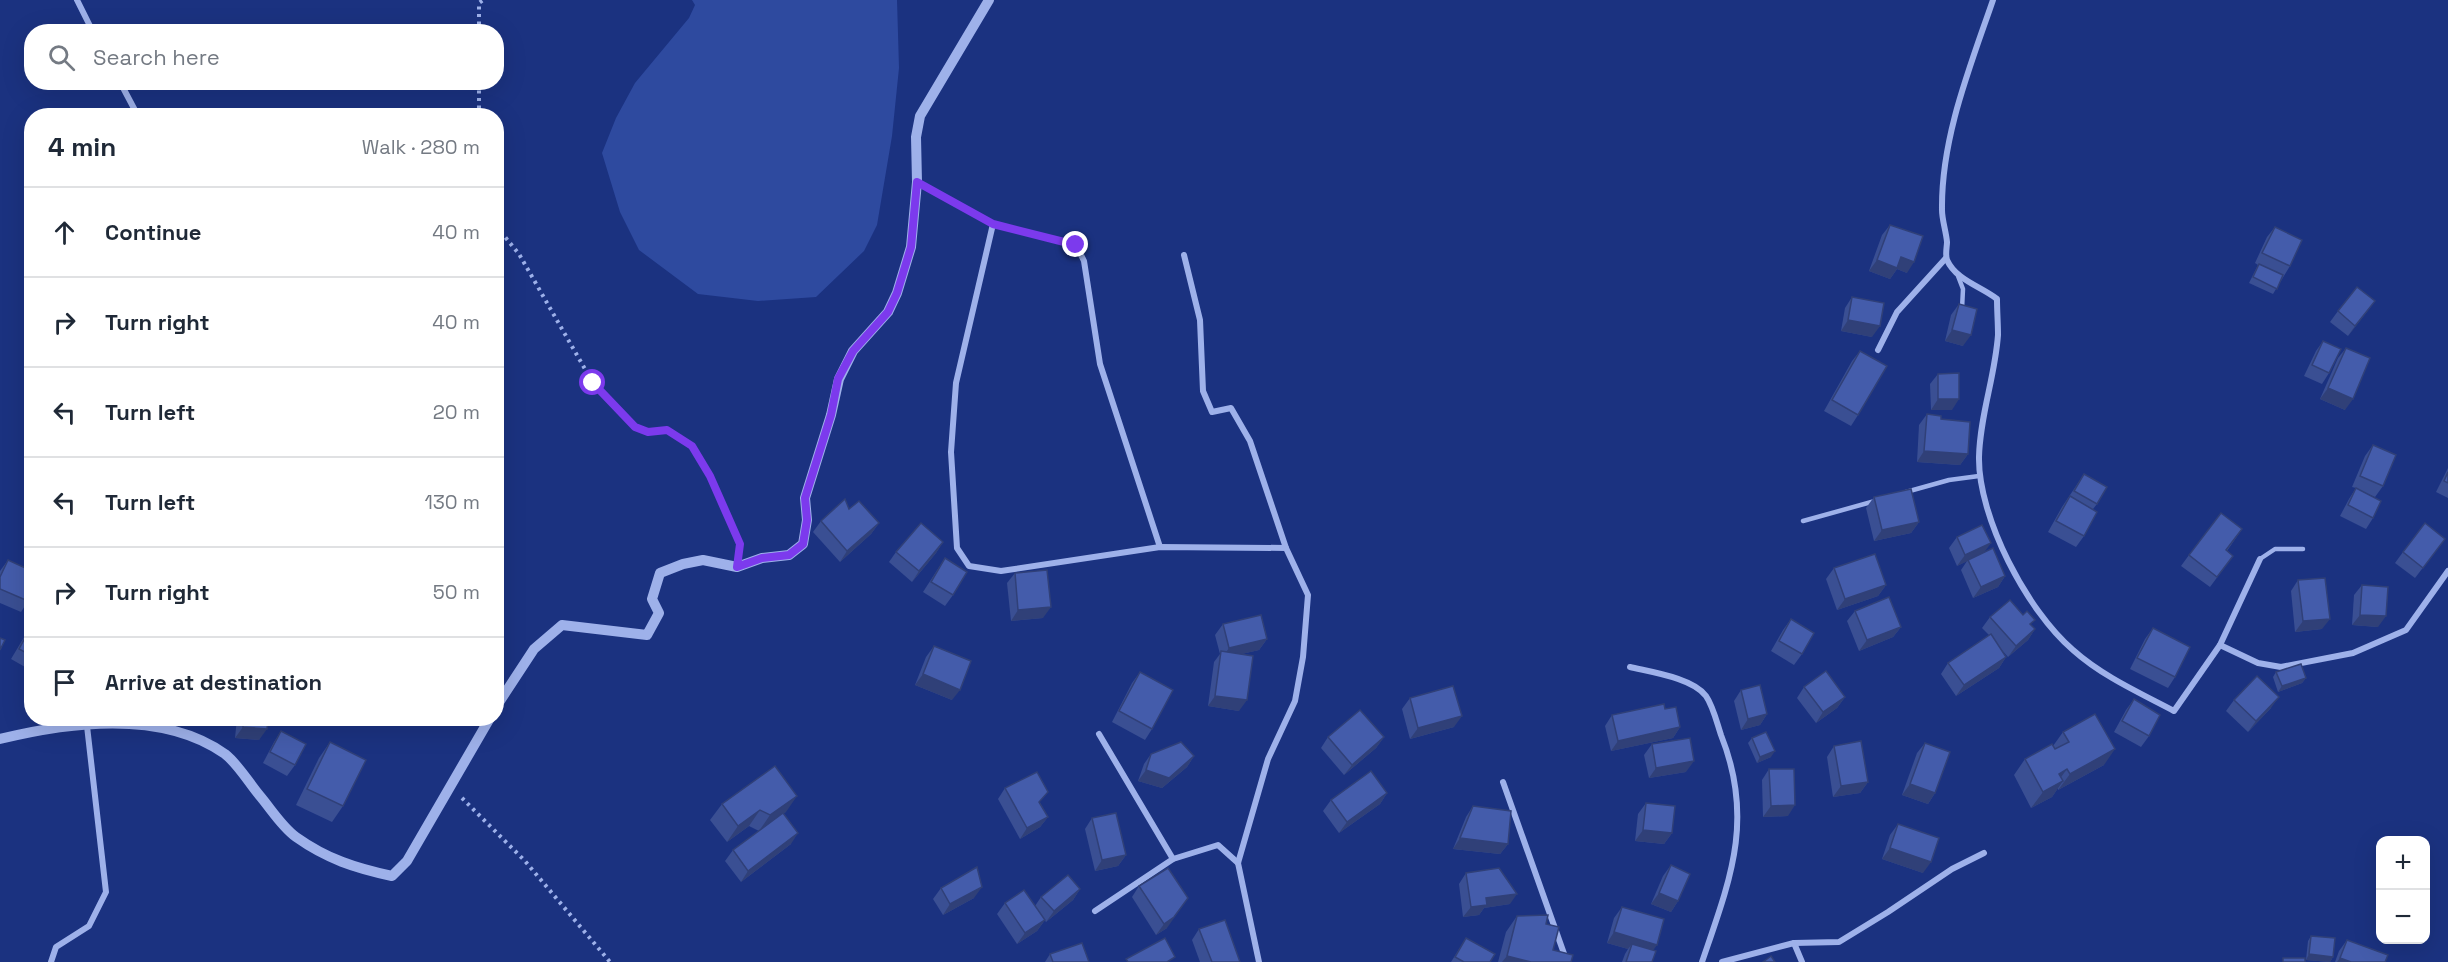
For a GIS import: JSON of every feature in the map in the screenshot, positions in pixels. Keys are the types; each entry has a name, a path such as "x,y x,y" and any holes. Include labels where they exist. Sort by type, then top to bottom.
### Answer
{"street":[{"path":"76,0 89,24"},
{"path":"504,695 534,649 562,626 647,635 658,613 652,599 660,573 683,564 703,560 737,567 762,558 789,555 803,544 807,520 805,498 831,415 838,379 853,351 888,312 897,293 911,247 917,182 916,137 920,116 989,0"},
{"path":"1878,350 1897,312 1946,258 1947,243 1942,211 1944,178 1964,86 1993,0"},
{"path":"124,90 134,108"},
{"path":"917,182 993,224 1076,245 1084,261 1100,364 1160,547"},
{"path":"993,224 957,383 951,452 957,548 969,566 1001,571 1160,547 1286,548"},
{"path":"1184,255 1200,320 1203,391 1212,412 1231,408 1250,441 1286,548 1308,595 1304,657 1295,701 1268,759 1238,863 1259,962"},
{"path":"1946,258 1959,276 1984,288 1996,299 1998,336 1981,421 1979,476 1988,513 2006,557 2041,615 2071,649 2098,669 2174,711 2220,645 2260,559"},
{"path":"2220,645 2258,663 2281,667 2354,653 2406,630 2448,571"},
{"path":"1630,667 1682,680 1706,696 1732,763 1739,824 1732,874 1702,962"},
{"path":"0,739 36,730 87,726 140,726 192,736 227,755 294,836 345,865 392,876 407,861 485,726"},
{"path":"51,962 56,946 89,926 106,892 87,726"},
{"path":"1099,734 1173,859"},
{"path":"1503,782 1567,962"},
{"path":"1095,910 1173,859 1218,845 1238,863"},
{"path":"1722,962 1794,943 1839,942 1952,868 1984,853"},
{"path":"1794,943 1802,962"}],"lane":[{"path":"1959,276 1963,289 1962,312"},
{"path":"1904,493 1949,480 1979,476"},
{"path":"1803,521 1881,499"},
{"path":"2260,559 2275,549 2302,549"}],"path":[{"path":"479,24 479,3 483,0"},
{"path":"479,108 480,90"},
{"path":"504,236 519,254 593,383 635,427 648,432 667,430 692,446 710,476 740,544 737,567"},
{"path":"450,787 525,861 610,962"}],"shaded area":[{"path":"692,0 897,0 899,68 892,136 877,225 864,251 816,297 758,301 698,294 639,250 620,212 602,153 616,118 635,83 689,18 695,5"}],"building":[{"path":"1890,225 1923,236 1914,262 1901,257 1897,268 1877,260"},
{"path":"2275,227 2302,240 2290,266 2262,253"},
{"path":"2259,264 2283,275 2277,289 2253,277"},
{"path":"2357,287 2375,301 2355,326 2338,311"},
{"path":"1852,297 1884,303 1880,326 1848,320"},
{"path":"1959,304 1977,309 1971,335 1952,330"},
{"path":"2323,341 2341,349 2329,373 2312,365"},
{"path":"2346,348 2370,358 2353,399 2328,388"},
{"path":"1860,351 1887,366 1858,415 1832,400"},
{"path":"1959,373 1959,399 1938,399 1938,374"},
{"path":"1927,414 1941,416 1941,419 1970,422 1968,454 1924,451"},
{"path":"2373,445 2396,455 2383,486 2360,476"},
{"path":"2084,474 2107,487 2097,504 2074,491"},
{"path":"2356,488 2381,501 2373,518 2348,505"},
{"path":"1911,489 1919,522 1882,530 1874,497"},
{"path":"2070,496 2097,512 2084,536 2056,521"},
{"path":"845,499 849,509 859,501 879,523 847,551 821,521"},
{"path":"2221,513 2242,529 2226,550 2233,556 2217,577 2189,555"},
{"path":"921,523 943,542 919,571 896,552"},
{"path":"2425,523 2445,539 2423,568 2403,552"},
{"path":"1982,525 1991,543 1965,555 1957,537"},
{"path":"1993,548 2005,576 1981,587 1968,560"},
{"path":"1875,554 1886,585 1845,599 1834,568"},
{"path":"945,558 967,572 953,595 931,582"},
{"path":"8,560 24,567 24,599 0,589 0,577"},
{"path":"1047,570 1051,607 1018,610 1015,573"},
{"path":"2325,578 2330,619 2303,621 2298,580"},
{"path":"2362,585 2388,587 2386,616 2360,615"},
{"path":"1889,597 1901,627 1867,640 1855,611"},
{"path":"2010,600 2023,615 2027,611 2035,620 2030,624 2035,629 2016,646 1990,617"},
{"path":"1261,615 1267,639 1229,648 1223,624"},
{"path":"1791,619 1814,633 1802,654 1779,641"},
{"path":"2153,628 2190,647 2175,677 2137,658"},
{"path":"1991,634 2006,657 1964,685 1948,663"},
{"path":"0,638 5,640 0,650"},
{"path":"24,640 24,652 19,649"},
{"path":"934,646 971,661 960,690 923,674"},
{"path":"1221,651 1253,656 1247,700 1215,696"},
{"path":"2301,664 2306,678 2282,686 2276,672"},
{"path":"1826,671 1845,697 1823,712 1804,687"},
{"path":"1140,672 1173,690 1152,729 1119,711"},
{"path":"2257,676 2279,697 2256,721 2234,700"},
{"path":"1760,685 1767,714 1748,719 1741,690"},
{"path":"1453,686 1462,716 1418,728 1410,698"},
{"path":"2134,699 2160,715 2149,736 2122,721"},
{"path":"1664,704 1665,709 1676,707 1680,727 1618,741 1612,715"},
{"path":"1360,710 1384,737 1352,765 1328,737"},
{"path":"2095,714 2115,749 2070,774 2067,769 2059,774 2063,781 2043,792 2025,759 2052,744 2055,749 2069,742 2063,732"},
{"path":"243,726 267,726 267,729"},
{"path":"281,731 306,744 295,765 270,752"},
{"path":"1766,732 1775,751 1760,757 1752,738"},
{"path":"1690,738 1694,761 1656,768 1652,744"},
{"path":"1861,741 1868,782 1841,786 1834,746"},
{"path":"330,742 366,760 343,806 307,789"},
{"path":"1181,742 1194,756 1169,778 1146,770 1151,754"},
{"path":"1925,743 1950,752 1935,793 1910,784"},
{"path":"775,766 797,796 770,815 760,810 738,826 722,804"},
{"path":"1769,769 1794,769 1795,805 1771,806"},
{"path":"1371,771 1387,793 1347,822 1331,800"},
{"path":"1037,772 1048,792 1039,802 1048,817 1027,828 1005,788"},
{"path":"1646,803 1675,806 1672,833 1643,830"},
{"path":"1473,806 1511,811 1508,844 1460,838"},
{"path":"783,813 798,833 748,871 733,850"},
{"path":"1116,813 1126,855 1102,860 1092,818"},
{"path":"1898,824 1939,838 1931,862 1890,848"},
{"path":"1671,865 1690,874 1678,901 1659,893"},
{"path":"977,867 982,887 950,904 941,888"},
{"path":"1168,868 1188,898 1174,917 1164,924 1139,886"},
{"path":"1499,868 1517,894 1486,898 1487,905 1471,907 1466,873"},
{"path":"1068,875 1080,889 1054,911 1041,897"},
{"path":"1024,890 1045,920 1025,933 1005,903"},
{"path":"1622,907 1664,919 1657,945 1614,932"},
{"path":"1548,915 1546,924 1559,927 1553,950 1573,955 1571,962 1531,962 1507,956 1517,916"},
{"path":"1225,920 1240,962 1212,962 1199,929"},
{"path":"2311,936 2335,938 2333,957 2309,954"},
{"path":"1165,938 1175,957 1167,962 1128,962 1126,959"},
{"path":"1466,938 1495,954 1490,962 1464,962 1455,957"},
{"path":"2347,940 2388,955 2385,962 2351,962 2340,958"},
{"path":"1082,943 1089,962 1053,962 1050,954"},
{"path":"1632,944 1656,951 1652,962 1626,962"},
{"path":"1771,956 1775,962 1763,962"},
{"path":"2283,958 2305,958 2305,962 2283,962"}],"route":[{"path":"593,383 635,427 648,432 667,430 692,446 710,476 740,544 737,567 762,558 789,555 803,544 807,520 805,498 831,415 838,379 853,351 873,326 888,312 897,293 911,247 912,212 917,182 993,224 1052,237 1076,245"}]}
